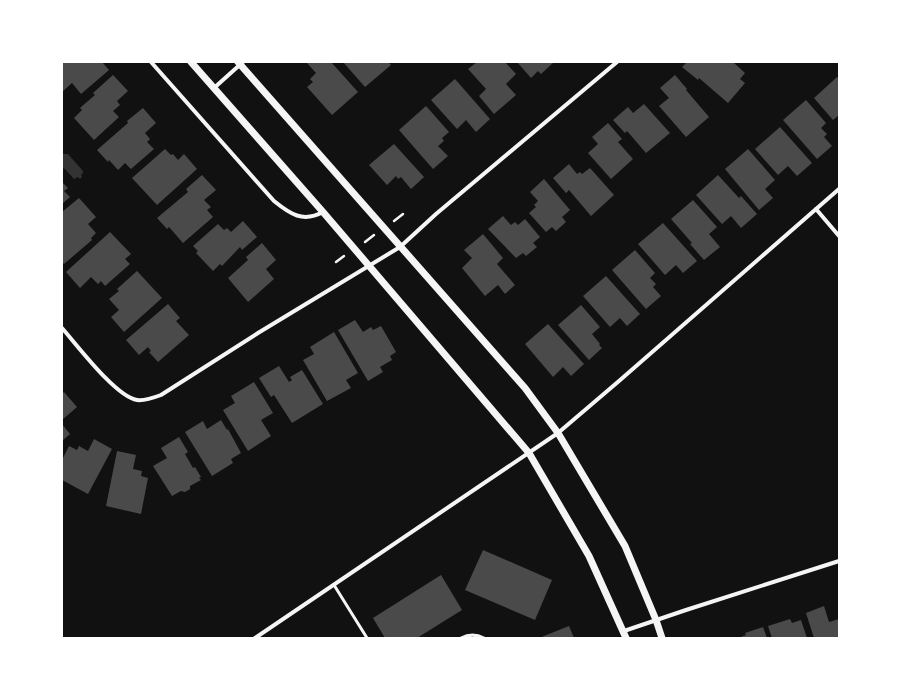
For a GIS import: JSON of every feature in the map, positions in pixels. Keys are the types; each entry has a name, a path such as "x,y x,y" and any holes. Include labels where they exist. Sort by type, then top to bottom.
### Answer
{"street":[{"path":"151,62 274,201 284,209 305,218 313,217 323,212"},
{"path":"191,62 323,212 529,453 589,556 625,635 656,620 839,561"},
{"path":"62,328 114,387 129,398 146,400 161,395 258,333 400,247 436,214 616,62"},
{"path":"214,88 241,63 400,247 525,388 558,433 625,546 662,638"},
{"path":"255,638 558,433 839,189"},
{"path":"816,210 839,236"}],"lane":[{"path":"334,585 367,638"},
{"path":"461,638 468,634 479,635 484,638"}],"path":[{"path":"336,262 403,214"}],"shaded area":[{"path":"62,154 68,154 83,171 80,179 78,177 74,179 65,169 62,168"}],"building":[{"path":"62,62 102,62 109,70 81,94 72,83 62,92"},
{"path":"306,62 331,62 358,92 332,115 307,87 313,82 310,79 316,73"},
{"path":"343,62 388,62 391,65 365,87"},
{"path":"477,62 505,62 516,74 506,84 516,95 494,114 479,96 486,89 468,69"},
{"path":"517,62 554,62 541,74 538,71 531,78"},
{"path":"687,62 733,62 745,73 740,79 745,83 728,103 699,78 698,80 682,67"},
{"path":"113,75 128,91 117,101 120,105 113,111 119,117 94,140 74,118 82,110 80,108 95,95 93,93"},
{"path":"675,75 709,117 686,137 659,106 669,98 660,88"},
{"path":"837,77 839,79 839,115 833,120 814,98"},
{"path":"455,79 490,119 476,132 466,120 457,129 431,100"},
{"path":"806,100 826,123 821,128 827,134 824,137 832,146 817,159 783,120"},
{"path":"644,104 670,133 646,153 627,131 625,133 613,120 628,107 633,113"},
{"path":"426,106 449,132 442,138 444,141 438,146 448,156 433,169 399,130"},
{"path":"143,108 156,123 145,133 150,139 147,142 154,149 131,169 125,163 118,170 97,150"},
{"path":"608,123 622,139 618,142 633,159 611,179 588,153 598,144 592,137"},
{"path":"780,127 812,163 797,176 788,166 778,175 755,149"},
{"path":"394,144 424,177 411,189 401,177 398,179 396,176 387,185 369,165"},
{"path":"165,149 171,155 173,154 178,160 184,154 197,169 157,205 132,178"},
{"path":"748,149 775,180 765,189 773,198 759,210 725,169"},
{"path":"569,164 577,174 580,172 582,174 590,168 614,195 591,216 569,190 566,193 553,178"},
{"path":"202,175 216,190 204,200 211,207 207,210 213,217 183,243 169,227 167,229 157,218 188,192 186,189"},
{"path":"718,175 739,198 741,196 757,214 741,228 731,216 722,224 696,195"},
{"path":"544,179 570,210 562,217 566,222 556,231 552,227 546,232 529,213 536,207 534,205 538,201 530,192"},
{"path":"62,182 68,188 64,191 70,197 62,204"},
{"path":"79,198 96,217 88,224 96,233 91,238 92,240 64,264 62,262 62,212"},
{"path":"693,200 717,227 709,234 720,247 704,260 690,244 692,243 671,219"},
{"path":"503,216 511,225 515,222 518,225 525,219 540,237 533,243 537,247 526,256 523,253 516,258 488,229"},
{"path":"243,221 257,237 242,250 240,247 222,266 220,264 213,271 196,253 198,251 193,246 218,224 224,230 227,228 231,232"},
{"path":"663,223 697,261 683,273 676,265 665,275 638,244"},
{"path":"110,232 131,254 125,259 130,264 105,286 101,281 98,284 91,277 80,288 66,272"},
{"path":"483,234 503,258 497,264 515,285 505,294 498,285 485,296 462,268 472,258 464,250"},
{"path":"262,243 276,260 266,269 274,279 248,302 228,278 248,260 246,257"},
{"path":"635,250 655,273 650,278 656,284 653,287 661,296 646,309 612,270"},
{"path":"137,271 162,298 124,332 111,317 119,310 109,299 119,291 117,289"},
{"path":"606,276 640,314 627,326 620,318 610,327 583,296"},
{"path":"168,304 180,318 176,321 189,335 158,362 149,352 151,351 148,347 139,355 126,340"},
{"path":"581,305 600,327 592,334 602,348 589,360 558,325"},
{"path":"355,320 363,332 371,327 373,330 381,326 396,352 390,356 392,360 380,367 383,372 368,381 338,330"},
{"path":"548,324 584,364 571,376 563,367 553,377 525,344"},
{"path":"334,332 358,373 346,380 351,388 327,401 303,360 314,354 310,347"},
{"path":"279,366 289,382 292,380 290,377 302,370 323,404 292,423 274,395 271,397 259,378"},
{"path":"254,382 273,413 261,420 271,436 248,451 223,410 235,403 231,396"},
{"path":"64,392 77,407 62,420 62,394"},
{"path":"221,420 227,430 228,429 241,453 231,459 233,463 212,476 185,432 203,421 207,429"},
{"path":"62,424 70,434 62,441"},
{"path":"179,437 188,452 185,454 193,468 195,467 201,477 199,478 201,480 190,486 190,489 185,492 181,491 172,496 153,466 167,458 161,448"},
{"path":"94,439 112,449 88,494 62,480 62,460 69,446 77,450 79,446 88,451"},
{"path":"117,451 136,455 133,469 142,471 141,476 148,478 141,514 106,506"},
{"path":"483,550 552,580 535,620 465,590"},
{"path":"441,575 462,610 417,638 385,638 373,618"},
{"path":"824,606 829,622 839,619 839,638 814,638 806,613"},
{"path":"790,619 792,623 801,620 807,638 772,638 768,626"},
{"path":"569,626 574,638 539,638"},
{"path":"763,627 767,638 738,638 746,635 745,633"}]}
